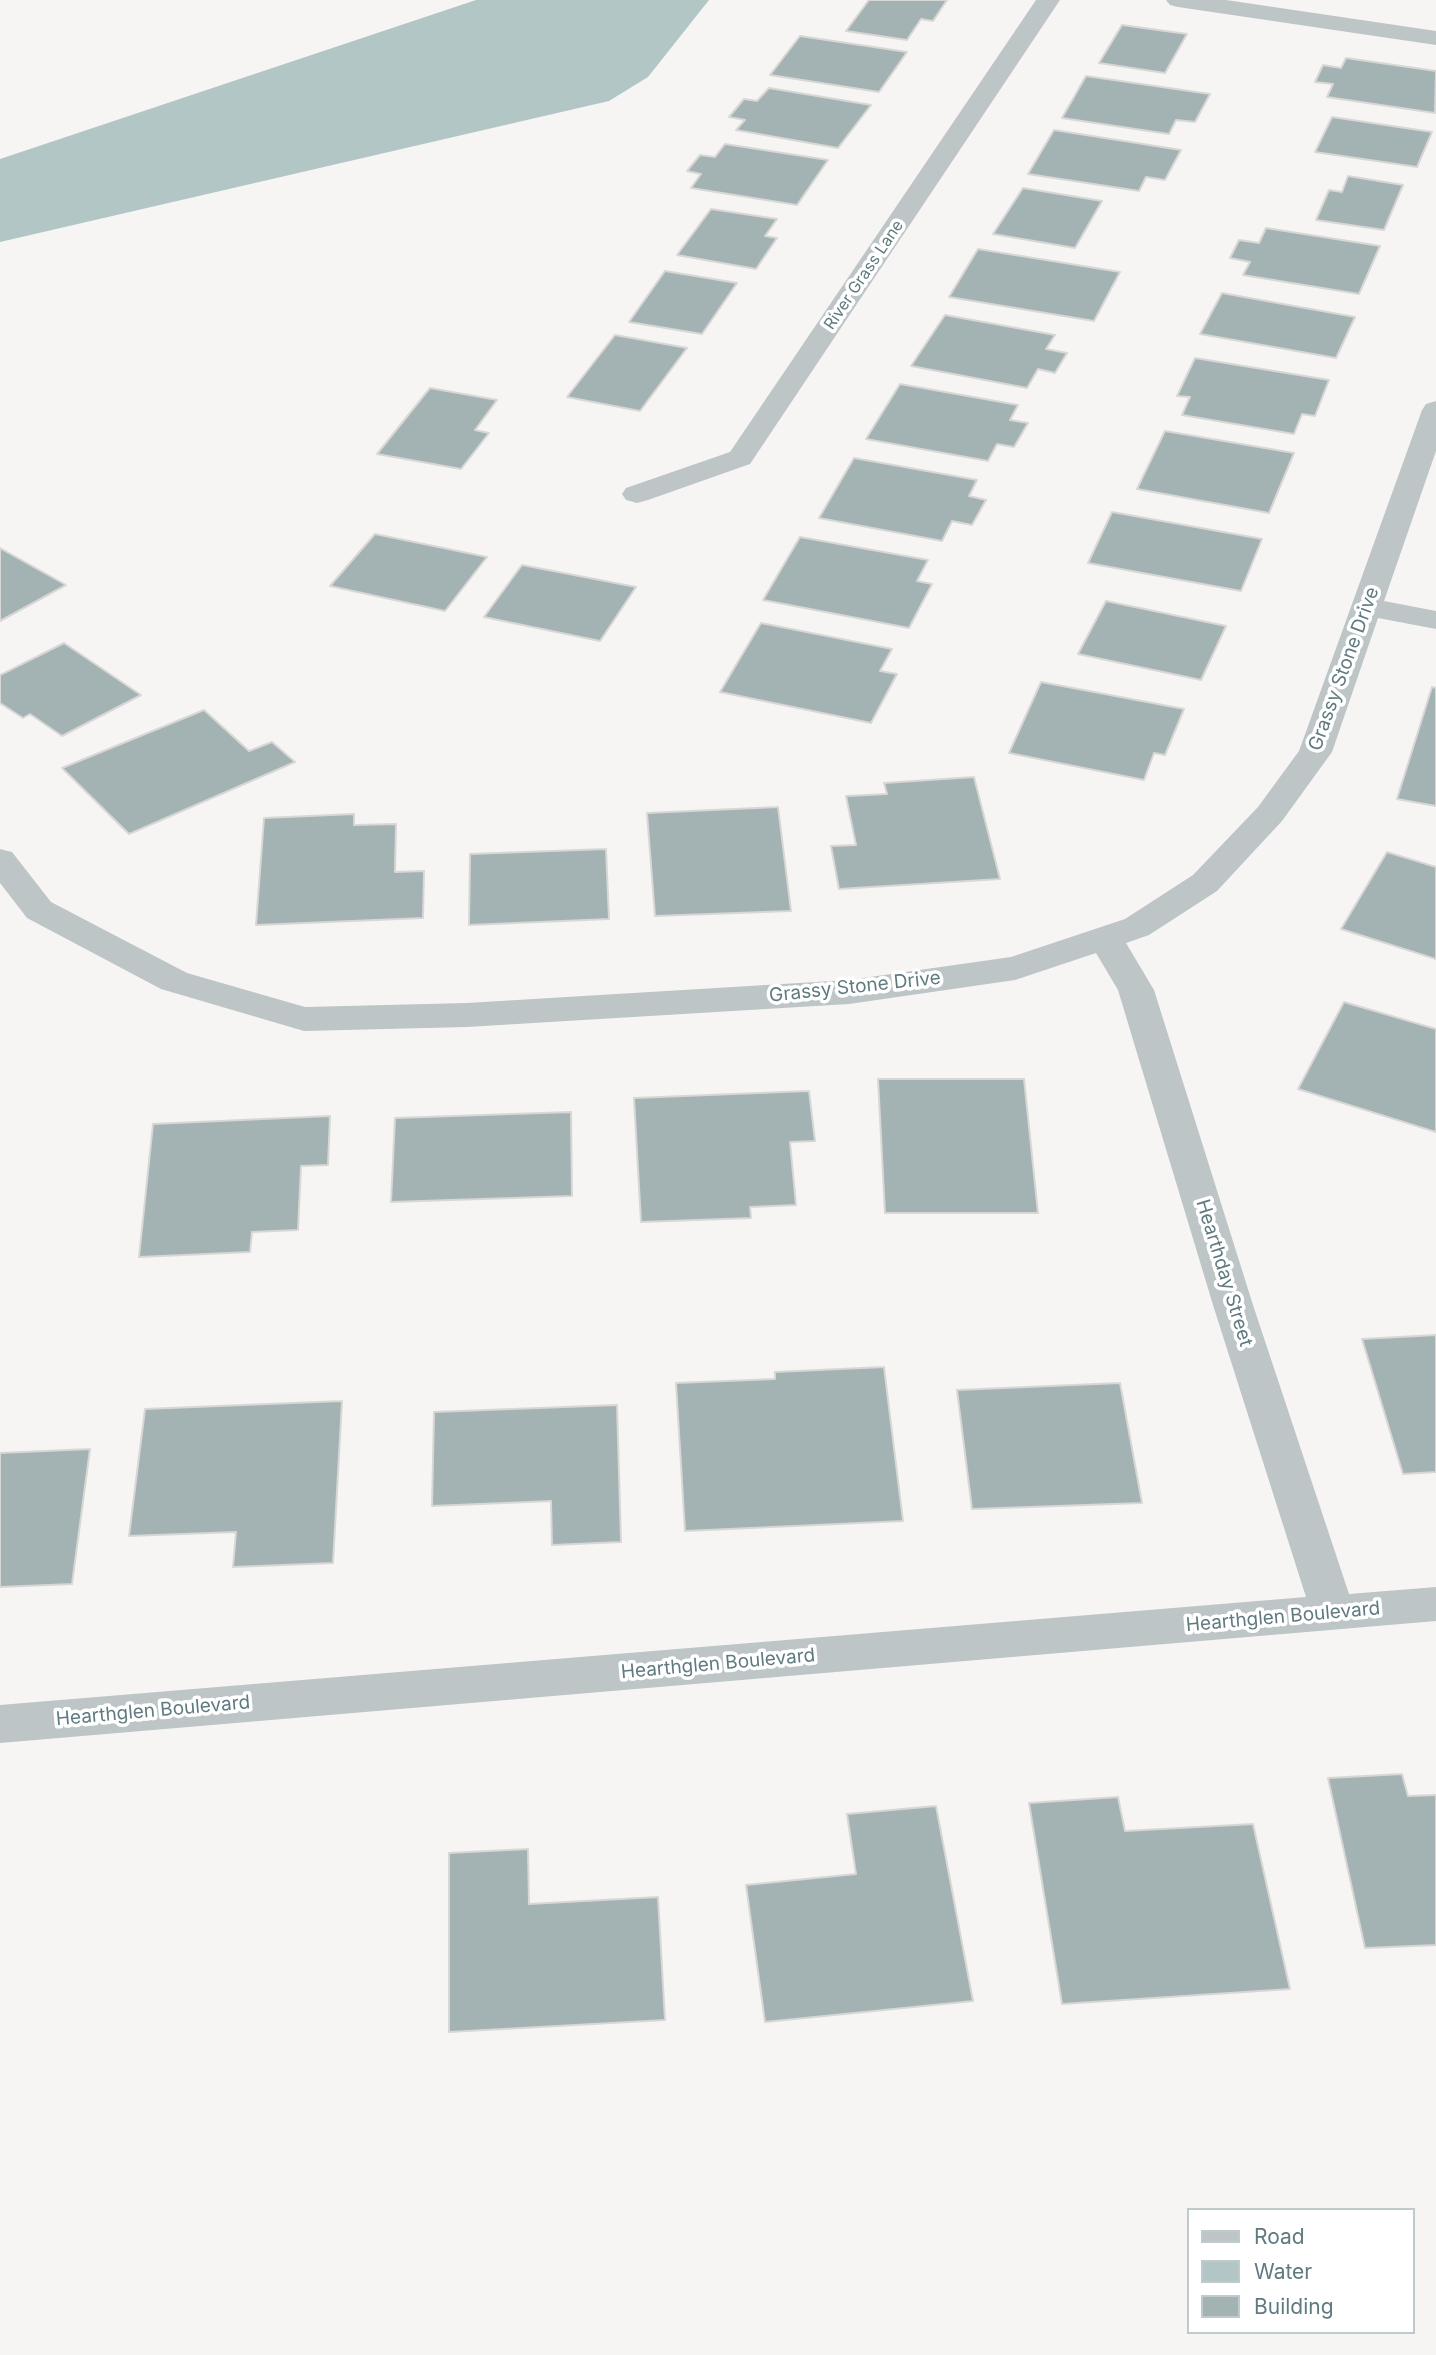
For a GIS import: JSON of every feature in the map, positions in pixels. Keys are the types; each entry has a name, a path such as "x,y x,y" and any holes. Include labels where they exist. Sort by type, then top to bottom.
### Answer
{"street":[{"name":"River Grass Lane","path":"637,494 740,458 1048,0"},
{"path":"1178,0 1436,38"},
{"name":"Grassy Stone Drive","path":"0,860 39,910 51,917 174,981 304,1019 467,1015 849,992 1015,968 1137,927 1205,883 1270,814 1315,752 1436,410"},
{"path":"1367,607 1436,620"},
{"name":"Hearthday Street","path":"1105,937 1136,990 1233,1305 1333,1612"},
{"name":"Hearthglen Boulevard","path":"0,1724 1436,1604"}],"water":[{"path":"476,0 709,0 648,77 609,101 0,242 0,159"}],"building":[{"path":"869,0 947,0 933,21 921,19 907,40 846,31"},
{"path":"1122,25 1187,34 1165,73 1099,63"},
{"path":"800,36 907,52 879,92 770,75"},
{"path":"1346,58 1436,71 1435,113 1327,97 1333,84 1315,82 1323,65 1341,68"},
{"path":"1086,76 1210,94 1195,122 1176,120 1169,134 1062,118"},
{"path":"769,88 871,105 838,148 736,130 745,120 729,117 744,99 757,101"},
{"path":"1332,117 1432,132 1417,167 1315,152"},
{"path":"1054,130 1181,150 1165,180 1146,177 1139,191 1028,174"},
{"path":"725,144 828,160 797,205 691,188 701,174 687,171 700,155 715,157"},
{"path":"1348,176 1403,185 1384,230 1316,220 1329,190 1342,192"},
{"path":"1023,188 1102,201 1075,248 993,234"},
{"path":"711,209 777,219 765,236 777,238 756,269 677,255"},
{"path":"1266,228 1380,246 1359,294 1243,275 1250,262 1230,258 1239,240 1259,243"},
{"path":"978,249 1120,272 1094,321 949,297"},
{"path":"665,271 737,283 702,334 629,322"},
{"path":"1222,293 1355,317 1336,358 1200,334"},
{"path":"945,315 1055,335 1046,349 1067,353 1055,373 1038,369 1027,388 911,366"},
{"path":"615,335 687,348 640,411 567,397"},
{"path":"1195,358 1329,380 1315,416 1302,414 1294,434 1182,415 1190,397 1177,396"},
{"path":"900,384 1018,405 1010,420 1028,423 1014,447 997,444 988,461 866,439"},
{"path":"430,388 497,400 475,430 489,433 461,469 377,454"},
{"path":"1165,431 1294,453 1269,513 1137,489"},
{"path":"854,458 977,480 969,496 986,500 972,525 952,521 942,541 819,518"},
{"path":"1112,512 1262,539 1241,591 1088,563"},
{"path":"375,534 487,557 445,611 330,586"},
{"path":"800,537 928,560 917,581 932,584 909,628 763,600"},
{"path":"0,548 66,585 0,621"},
{"path":"522,565 636,587 600,641 484,617"},
{"path":"1106,601 1226,626 1201,680 1078,654"},
{"path":"761,623 892,649 880,671 897,674 871,723 720,692"},
{"path":"64,643 141,695 62,736 30,714 23,718 0,703 0,675"},
{"path":"1041,682 1184,709 1165,755 1154,753 1144,780 1009,753"},
{"path":"1432,687 1436,688 1436,806 1397,799"},
{"path":"204,710 249,751 272,742 295,762 129,834 62,768"},
{"path":"974,777 1000,879 839,889 831,846 856,845 846,796 887,794 884,783"},
{"path":"778,807 791,911 655,916 647,813"},
{"path":"354,814 354,825 396,824 395,872 424,871 423,918 256,925 264,818"},
{"path":"606,849 609,919 469,925 470,854"},
{"path":"1387,852 1436,867 1436,959 1341,929"},
{"path":"1344,1002 1436,1029 1436,1132 1298,1089"},
{"path":"878,1079 1024,1079 1038,1213 885,1213"},
{"path":"809,1091 815,1141 790,1142 796,1205 750,1207 751,1218 641,1222 634,1098"},
{"path":"571,1112 572,1196 391,1202 395,1118"},
{"path":"330,1116 328,1165 301,1166 298,1230 252,1232 250,1252 139,1257 153,1124"},
{"path":"1436,1335 1436,1472 1403,1474 1362,1339"},
{"path":"884,1367 903,1521 685,1531 676,1383 775,1379 775,1372"},
{"path":"1120,1383 1142,1503 972,1509 957,1390"},
{"path":"342,1401 333,1563 233,1567 236,1532 129,1536 145,1409"},
{"path":"617,1405 621,1542 552,1545 551,1501 432,1506 434,1412"},
{"path":"90,1449 72,1584 0,1587 0,1453"},
{"path":"1402,1774 1408,1796 1436,1795 1436,1945 1365,1948 1328,1778"},
{"path":"1118,1797 1125,1831 1253,1824 1290,1989 1062,2004 1029,1803"},
{"path":"936,1806 973,2001 765,2022 746,1885 856,1874 847,1814"},
{"path":"528,1849 529,1904 658,1897 665,2020 449,2032 449,1853"}]}
